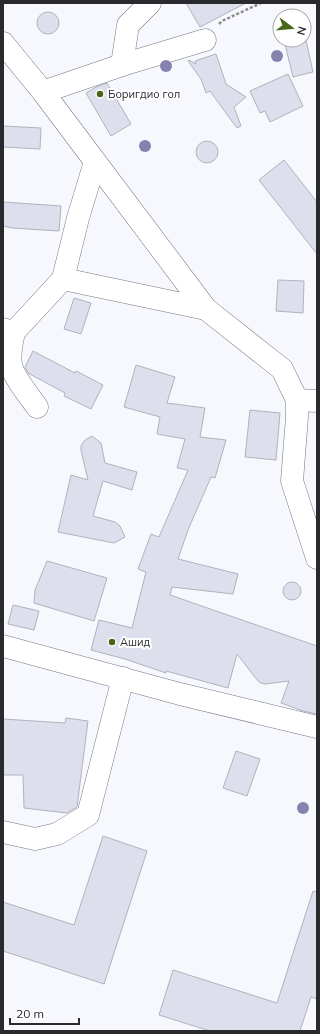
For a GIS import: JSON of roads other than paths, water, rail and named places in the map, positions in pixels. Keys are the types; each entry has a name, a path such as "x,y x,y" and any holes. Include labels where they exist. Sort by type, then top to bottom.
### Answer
{"street":[{"path":"122,65 128,25 150,3"},
{"path":"43,92 122,65 205,40"},
{"path":"3,43 43,92 206,309 282,369 307,401 297,417 292,481 317,558"},
{"path":"37,407 19,382 10,365 11,347 9,330 63,279 78,218 95,162"},
{"path":"63,279 206,309"},
{"path":"3,646 180,694 317,727"},
{"path":"3,832 35,839 57,834 88,815 123,678"}],"place":[{"name":"Боригдио гол","path":"100,94"},
{"name":"Ашид","path":"112,642"}]}
